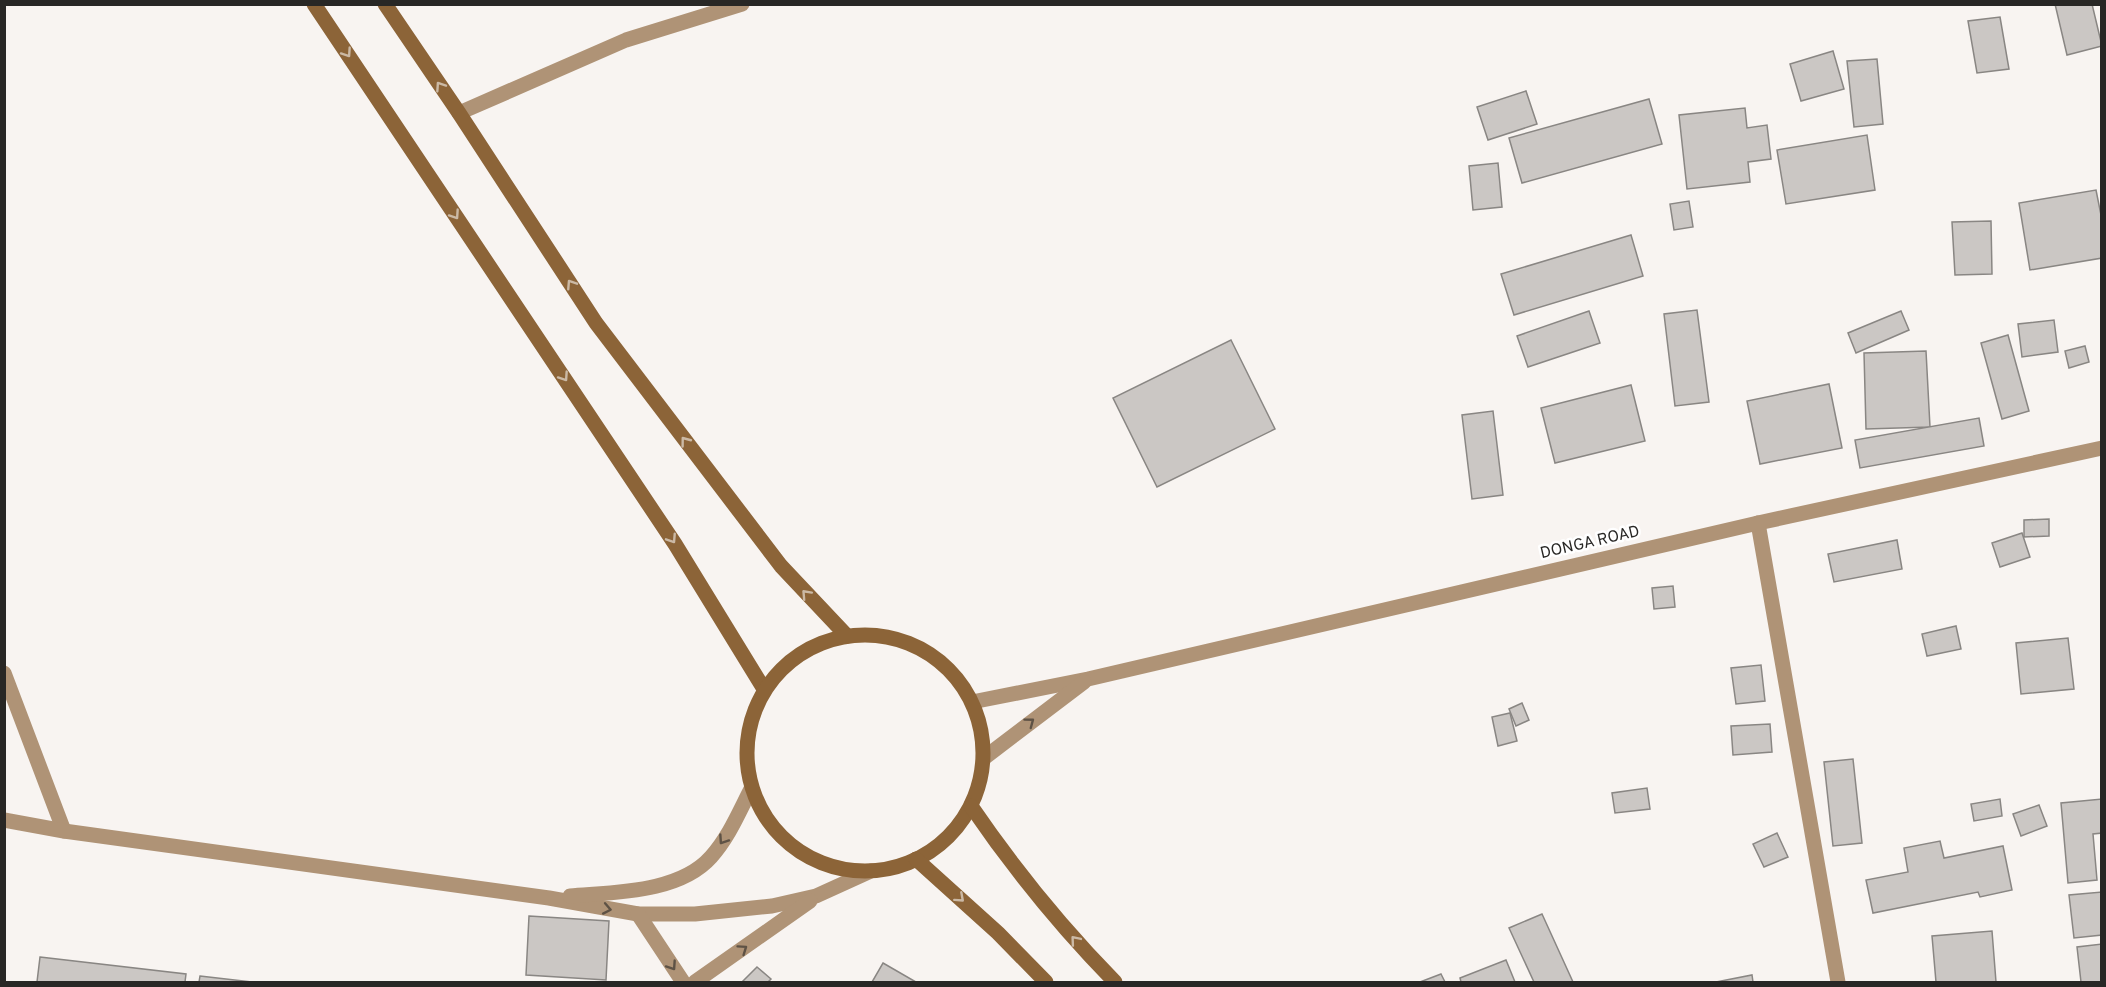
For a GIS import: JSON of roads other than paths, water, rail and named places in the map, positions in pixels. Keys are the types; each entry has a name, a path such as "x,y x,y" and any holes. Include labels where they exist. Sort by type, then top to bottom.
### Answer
{"main road":[{"path":"314,4 669,534 764,689"},
{"path":"385,4 596,323 781,567 847,636"},
{"path":"878,635 907,642 934,656 956,677 972,702 982,729 984,758 980,783 971,806 951,834 916,859 894,867 871,871 845,869 820,862 797,850 777,833 762,813 751,789 746,764 747,738 753,713 764,689 780,670 800,654 823,642 847,636 878,635"},
{"path":"971,806 1009,862 1088,956 1115,982"},
{"path":"916,859 998,933 1046,982"}],"street":[{"path":"459,113 626,40 742,4"},
{"name":"DONGA ROAD","path":"972,702 1088,679 1758,523 2102,448"},
{"path":"1758,523 1838,982"},
{"path":"4,673 64,831"},
{"path":"984,758 1088,679"},
{"path":"549,898 640,890 667,883 690,873 710,858 726,836 751,789"},
{"path":"4,820 64,831 549,898 638,914 695,914 772,906 816,896"},
{"path":"695,982 816,896 871,871"},
{"path":"638,914 683,982"}]}
